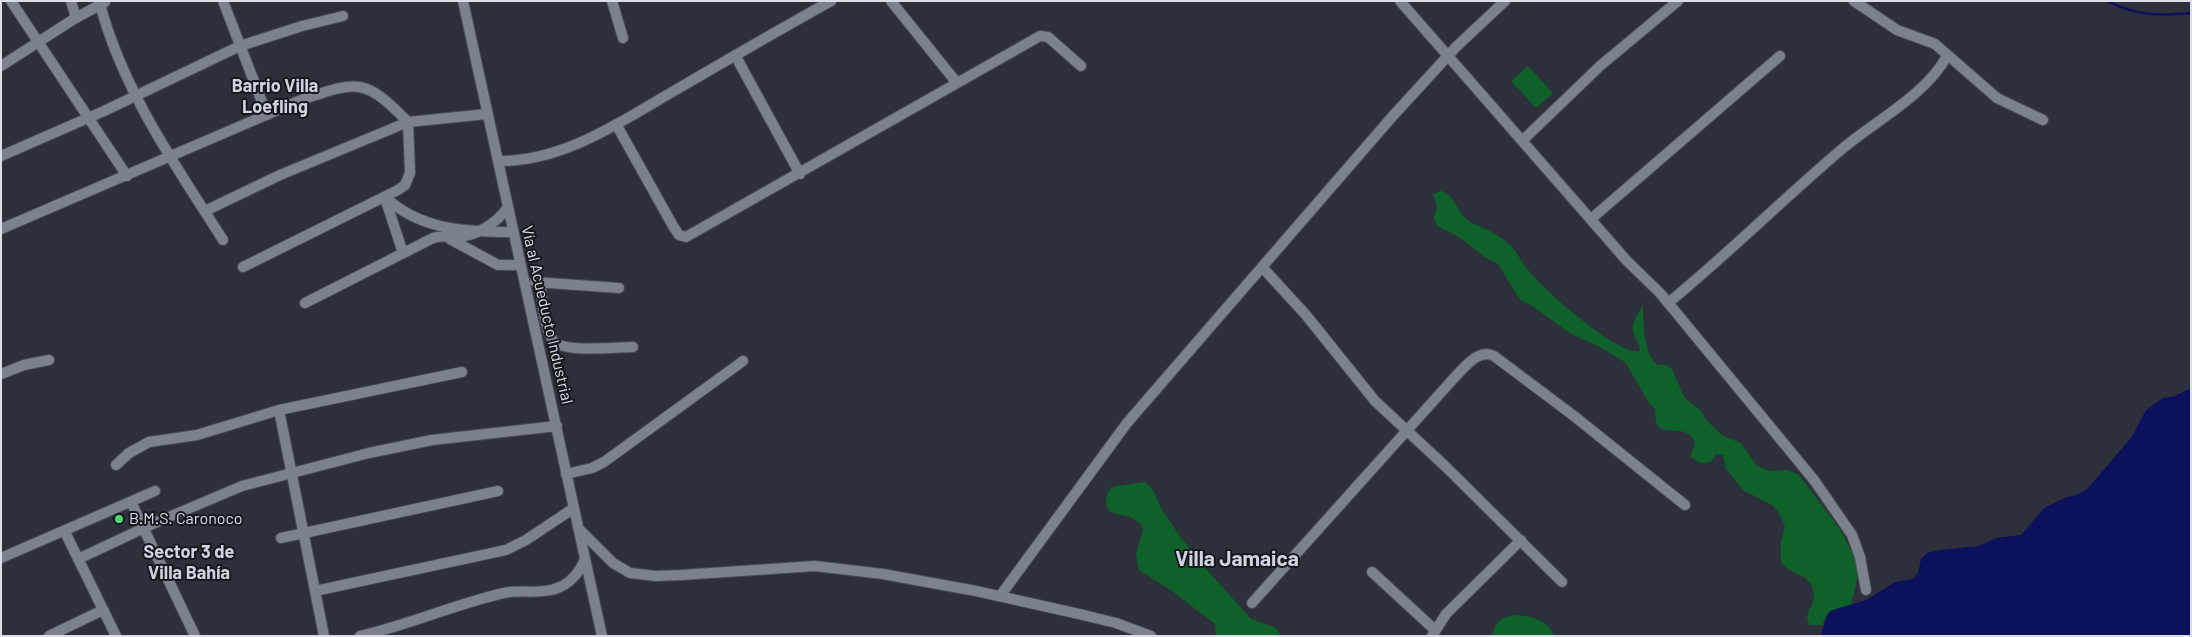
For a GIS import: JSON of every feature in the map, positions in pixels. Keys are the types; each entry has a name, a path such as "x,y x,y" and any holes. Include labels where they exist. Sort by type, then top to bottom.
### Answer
{"street":[{"path":"11,1 128,176"},
{"path":"71,1 76,18"},
{"path":"223,1 267,115"},
{"name":"Vía al Acueducto Industrial","path":"463,1 602,636"},
{"path":"612,1 623,38"},
{"path":"498,161 513,162 540,157 576,145 831,1"},
{"path":"891,1 956,83"},
{"path":"1400,1 1591,219 1668,303 1822,490 1852,536 1863,570 1866,590"},
{"path":"1000,596 1127,422 1447,56 1505,1"},
{"path":"1523,140 1600,66 1678,1"},
{"path":"1854,1 1891,26 1927,40 1997,98 2043,120"},
{"path":"1,66 103,3 111,40 136,95 170,158 224,240"},
{"path":"1,156 88,118 240,46 302,26 342,16"},
{"path":"616,124 673,226 682,237 691,235 800,174 1040,36 1048,37 1064,49 1081,66"},
{"path":"735,55 800,174"},
{"path":"1591,219 1780,56"},
{"path":"1668,303 1844,147 1900,106 1938,69 1947,56"},
{"path":"1,229 267,115 329,91 357,85 370,89 387,101 408,122 410,162 408,180 398,190 385,197 244,267"},
{"path":"205,211 285,173 408,122 487,114"},
{"path":"385,197 404,212 429,224 442,236 465,246 498,265 520,265"},
{"path":"385,197 403,253"},
{"path":"305,303 433,238 442,236 461,237 495,222 508,207"},
{"path":"429,224 513,232"},
{"path":"1262,267 1306,315 1362,386 1562,582"},
{"path":"524,281 619,288"},
{"path":"540,282 548,328 556,345 571,348 633,347"},
{"path":"1252,603 1469,362 1481,355 1489,354 1574,416 1685,505"},
{"path":"1,374 24,365 49,360"},
{"path":"566,474 592,468 604,462 743,361"},
{"path":"116,465 128,453 149,442 197,435 247,418 280,410 462,372"},
{"path":"280,410 324,636"},
{"path":"78,559 234,489 369,453 432,440 557,426"},
{"path":"1,558 65,532 155,491"},
{"path":"280,538 498,491"},
{"path":"131,502 195,636"},
{"path":"315,591 506,550 526,540 574,508"},
{"path":"578,527 604,556 630,573 656,576 814,566 882,574 1000,596 1116,623 1151,636"},
{"path":"65,532 116,636"},
{"path":"1372,572 1433,633 1446,614 1521,540"},
{"path":"360,636 413,622 502,594 546,592 557,588 573,578 580,570 585,559"},
{"path":"48,636 103,610"}],"green space":[{"path":"1528,66 1553,93 1536,108 1511,81"},
{"path":"1441,191 1449,196 1468,221 1509,244 1532,275 1552,295 1584,322 1617,344 1630,350 1640,351 1633,325 1643,307 1644,330 1649,353 1657,365 1667,365 1672,369 1687,400 1699,409 1707,421 1723,436 1741,443 1757,466 1770,471 1787,470 1798,474 1841,531 1856,560 1858,575 1851,605 1835,609 1827,614 1822,625 1810,625 1807,616 1813,600 1813,589 1807,579 1784,566 1781,562 1781,542 1785,525 1777,510 1772,505 1743,490 1726,469 1723,455 1716,454 1711,462 1700,463 1691,457 1695,446 1691,436 1687,433 1661,429 1656,423 1655,409 1649,403 1625,362 1598,346 1571,334 1531,305 1520,300 1498,264 1485,257 1459,237 1437,226 1434,219 1437,205 1433,194"},
{"path":"1146,482 1154,492 1161,508 1179,535 1207,570 1251,619 1276,628 1281,636 1216,636 1215,624 1172,591 1139,570 1136,554 1143,529 1141,524 1130,517 1110,512 1106,506 1106,500 1111,487"},
{"path":"1513,615 1537,619 1547,625 1554,636 1492,636 1498,622"}],"shaded area":[{"path":"2191,388 2191,636 1821,636 1830,611 1866,600 1895,582 1913,579 1918,573 1921,559 1927,553 1979,546 1996,538 2021,535 2044,508 2067,497 2077,495 2088,488 2131,438 2146,410 2163,398 2175,396"}],"waterway":[{"path":"2107,1 2128,10 2148,14 2191,13"}],"place":[{"name":"B.M.S. Caronoco","path":"119,519"}],"district":[{"name":"Barrio Villa Loefling","path":"275,96"},
{"name":"Villa Jamaica","path":"1237,559"},
{"name":"Sector 3 de Villa Bahía","path":"189,562"}]}
